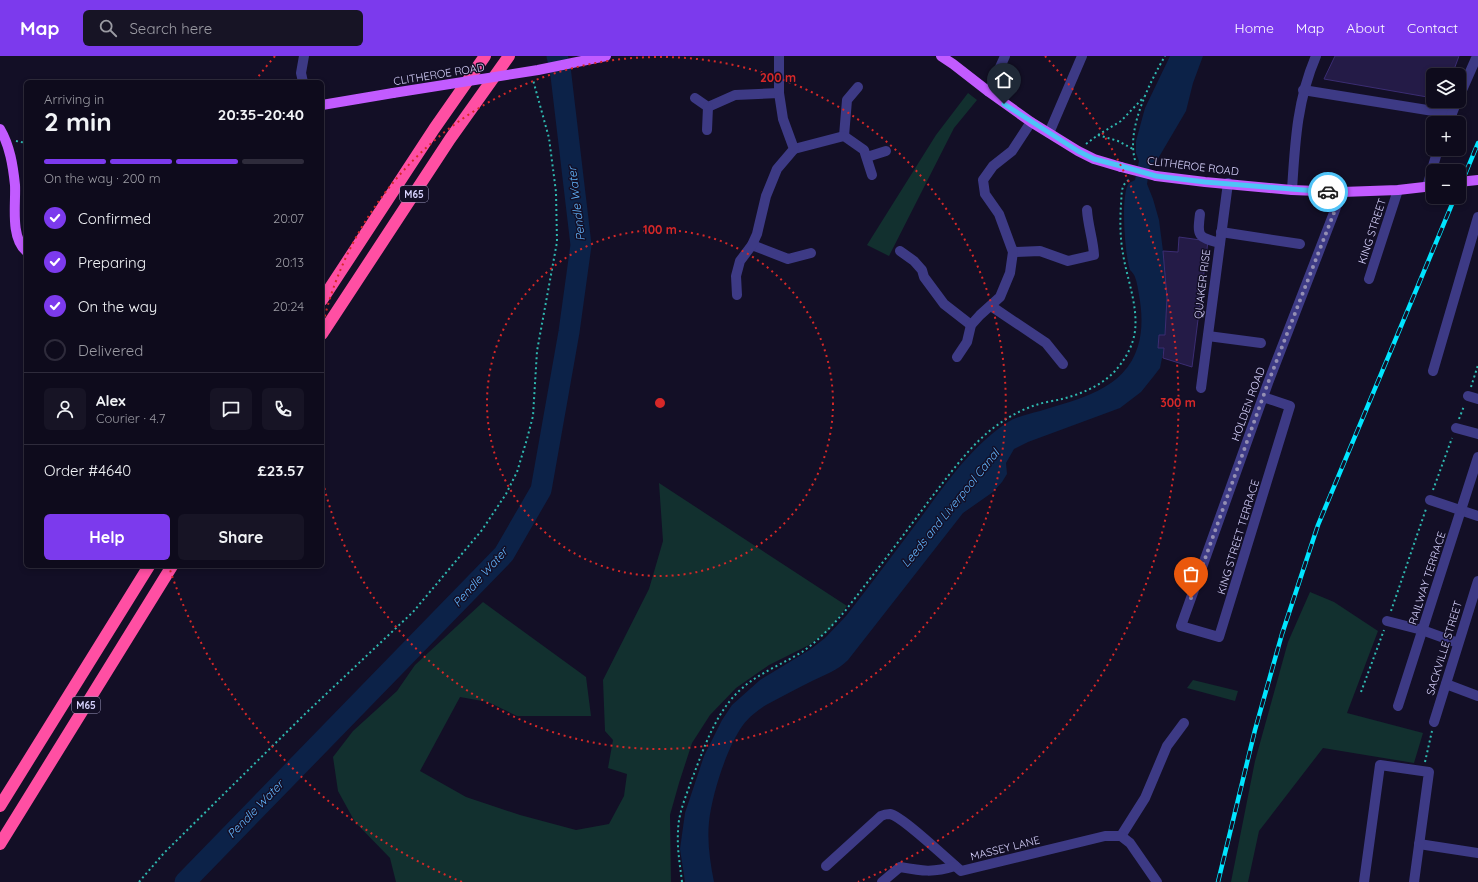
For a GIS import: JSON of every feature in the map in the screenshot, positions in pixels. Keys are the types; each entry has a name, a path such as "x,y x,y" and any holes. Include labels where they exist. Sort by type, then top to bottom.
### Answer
{"highway":[{"name":"M65","path":"324,297 434,129 485,56"},
{"name":"M65","path":"324,331 450,139 509,56"},
{"name":"M65","path":"0,806 148,568"},
{"name":"M65","path":"0,844 171,568"}],"main road":[{"name":"CLITHEROE ROAD","path":"324,105 538,70 606,56"},
{"name":"CLITHEROE ROAD","path":"941,56 1031,122 1078,151 1094,159 1156,176 1292,190 1342,192 1398,190 1426,186"},
{"path":"0,129 7,142 15,186 15,218 17,235 24,249"},
{"path":"1466,181 1478,180"}],"street":[{"path":"303,80 301,73 304,56"},
{"path":"779,56 779,93 783,119 794,149"},
{"path":"989,92 1005,56"},
{"path":"1049,133 1082,56"},
{"path":"1292,190 1298,117 1303,90 1316,56"},
{"path":"1466,80 1476,56"},
{"path":"844,136 847,100 858,87"},
{"path":"1303,90 1435,116"},
{"path":"708,108 734,95 779,93"},
{"path":"695,98 708,108"},
{"path":"707,130 708,108"},
{"path":"957,357 966,342 971,325 1000,298 1010,273 1013,252 999,214 985,194 983,180 994,166 1012,151 1031,122"},
{"path":"737,295 736,276 740,261 752,245 757,234 766,196 777,169 794,149 844,136 864,150 872,175"},
{"path":"867,158 886,151"},
{"name":"QUAKER RISE","path":"1201,388 1228,183"},
{"name":"KING STREET","path":"1369,279 1398,190"},
{"name":"HOLDEN ROAD","path":"1181,626 1263,397 1342,192"},
{"path":"1013,252 1040,251 1068,261 1094,255 1093,238 1088,224 1087,210"},
{"path":"1200,214 1198,231 1201,236 1220,243"},
{"path":"1433,371 1478,216"},
{"path":"1221,232 1300,244"},
{"path":"752,245 788,259 811,253"},
{"path":"900,251 914,261 922,270 924,278 944,304 971,325"},
{"path":"991,306 1046,343 1063,364"},
{"path":"1208,336 1261,343"},
{"path":"1468,396 1478,399"},
{"name":"KING STREET TERRACE","path":"1181,626 1219,637 1290,406 1263,397"},
{"path":"1456,428 1478,434"},
{"name":"RAILWAY TERRACE","path":"1398,706 1478,457"},
{"path":"1430,500 1478,516"},
{"name":"SACKVILLE STREET","path":"1434,722 1477,586"},
{"path":"1387,621 1422,630 1458,643"},
{"path":"1446,684 1478,696"},
{"path":"1157,882 1130,843 1121,836 1145,798 1167,746 1184,723"},
{"path":"1364,882 1380,765 1429,772 1414,882"},
{"path":"826,866 880,816 890,814 897,817 918,833 955,866"},
{"name":"MASSEY LANE","path":"955,866 961,872 1105,836 1121,836"},
{"path":"1419,844 1478,853"},
{"path":"882,882 900,867 926,872 942,870 955,866"}],"path":[{"path":"1136,163 1133,149 1134,130 1147,90 1166,56"},
{"path":"141,882 164,853 300,719 413,612 482,530 506,494 517,472 533,416 537,351 557,242 556,192 549,138 534,84"},
{"path":"1078,151 1098,135 1121,121 1145,96"},
{"path":"1098,135 1118,141 1133,149"},
{"path":"682,882 678,858 678,830 684,803 712,729 726,707 739,691 761,674 801,652 822,636 843,613 951,472 990,431 1005,420 1036,404 1065,398 1102,383 1125,359 1135,332 1133,301 1122,252 1120,225 1121,191 1126,182 1133,178"},
{"path":"1361,692 1478,365"},
{"path":"1423,771 1434,722"}],"green space":[{"path":"968,93 977,100 954,128 889,256 867,245 936,135"},
{"path":"659,483 847,606 829,630 809,645 769,665 736,688 710,715 692,743 670,815 671,882 396,882 390,858 355,822 338,791 333,757 353,731 397,691 415,665 483,602 586,677 591,716 517,716 488,702 460,697 420,771 466,797 520,815 576,830 609,824 624,796 627,774 608,768 613,740 605,731 603,680 649,589 663,541"},
{"path":"1310,592 1334,602 1378,631 1347,713 1423,733 1414,763 1323,748 1259,831 1248,882 1231,882 1255,761 1288,642"},
{"path":"1193,680 1238,691 1235,701 1187,688"}],"water":[{"name":"Leeds and Liverpool Canal","path":"1170,56 1203,56 1193,83 1186,111 1156,162 1150,165 1147,184 1159,220 1167,298 1165,335 1159,335 1158,347 1164,348 1160,368 1141,392 1120,408 1028,442 1014,449 1006,463 1007,474 1002,482 993,492 963,513 848,660 831,672 766,705 748,719 737,734 731,746 721,771 713,798 708,829 710,859 714,882 685,882 680,849 685,813 704,756 722,720 732,705 760,680 811,649 825,638 846,616 959,467 982,443 1008,422 1016,418 1084,397 1111,383 1123,373 1132,361 1140,340 1141,314 1137,283 1130,270 1126,252 1124,212 1126,189 1129,183 1135,180 1139,161 1136,153 1136,141 1145,108"}],"building":[{"path":"1335,56 1459,56 1455,68 1426,68 1426,97 1324,79"},
{"path":"1179,237 1208,241 1192,367 1163,358 1164,348 1158,348 1159,335 1165,335 1167,298 1163,251 1178,252"}],"waterway":[{"name":"Pendle Water","path":"185,882 504,554 541,490 569,332 581,245 560,67 557,56"}],"railway":[{"path":"1466,172 1478,143"},
{"path":"1218,882 1255,730 1282,634 1318,525 1452,204"}],"way so far":[{"path":"1191,598 1268,383 1342,192 1328,192"}],"route":[{"path":"1004,104 1078,151 1094,159 1156,176 1205,182 1328,192"}]}
